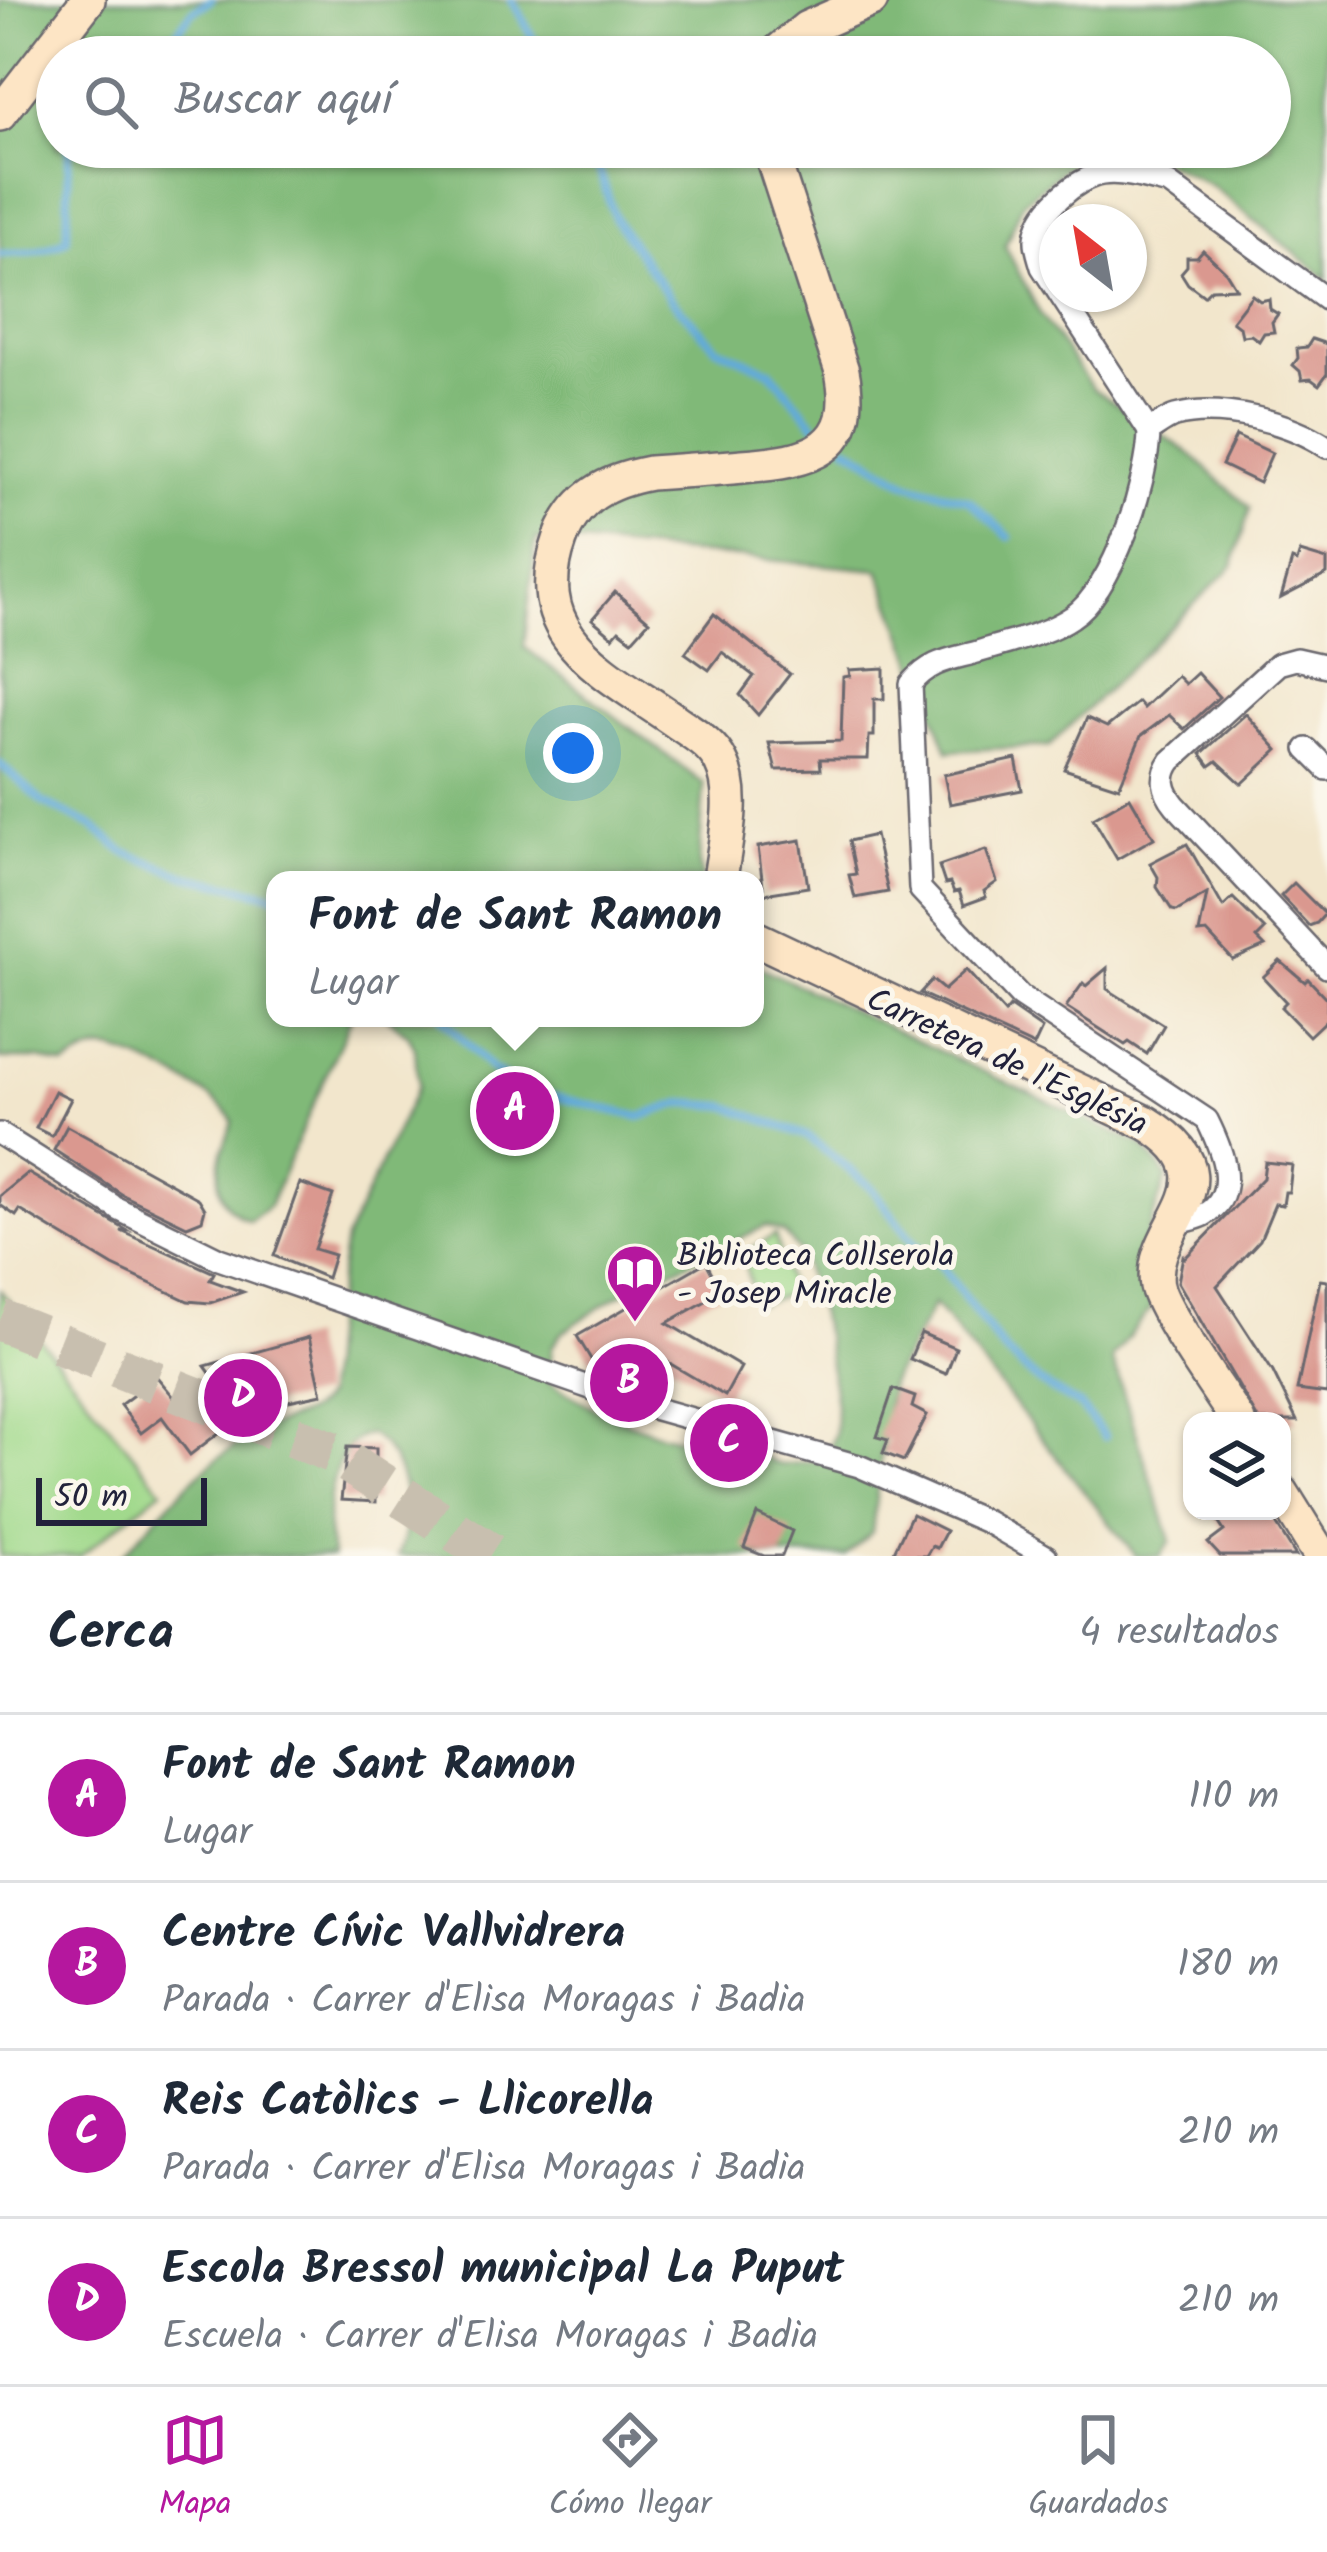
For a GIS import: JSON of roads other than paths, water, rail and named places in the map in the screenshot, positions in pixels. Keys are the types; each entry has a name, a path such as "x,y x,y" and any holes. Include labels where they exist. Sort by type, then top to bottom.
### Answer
{"main road":[{"path":"60,36 88,0"},
{"path":"797,36 871,0"},
{"path":"0,114 36,67"},
{"path":"721,871 728,800 719,758 703,740 569,640 557,623 550,594 564,530 581,502 594,493 627,477 650,473 793,461 820,451 837,434 845,413 842,371 776,168"},
{"name":"Carretera de l'Església","path":"764,942 1156,1129 1176,1147 1188,1170 1188,1192 1160,1256 1157,1287 1233,1412"},
{"path":"1291,1507 1321,1556"}],"street":[{"path":"1176,1224 1205,1215 1218,1202 1227,1172 1207,1120 1020,997 920,889 910,684 926,665 1049,629 1077,615 1122,545 1149,458 1149,431 1042,267 1036,239 1046,210 1099,174 1169,184 1327,301"},
{"path":"1149,431 1174,416 1220,414 1267,419 1327,447"},
{"path":"1327,666 1296,658 1278,664 1171,761 1163,777 1174,805 1327,967"},
{"path":"1307,748 1327,769"},
{"path":"0,1134 115,1207 219,1259 628,1401 859,1466 987,1522 1046,1556"}],"waterway":[{"path":"174,36 192,12 211,0"},
{"path":"512,0 532,36"},
{"path":"0,254 34,251 67,239 69,168"},
{"path":"599,168 615,219 670,298 716,347 770,371 819,429"},
{"path":"847,446 907,483 969,500 1009,537"},
{"path":"0,764 42,802 92,826 124,852 187,876 266,893"},
{"path":"451,1027 492,1070 522,1089 640,1117 682,1103 726,1106 807,1136 871,1187 916,1246 939,1263 1005,1352 1039,1382 1080,1406 1105,1437"}],"tunnel":[{"path":"0,1320 332,1452 494,1556"}],"place":[{"name":"Font de Sant Ramon","path":"515,1111"},
{"name":"Biblioteca Collserola - Josep Miracle","path":"635,1324"},
{"name":"Centre Cívic Vallvidrera","path":"629,1383"},
{"name":"Escola Bressol municipal La Puput","path":"243,1398"},
{"name":"Reis Catòlics - Llicorella","path":"729,1443"}]}
